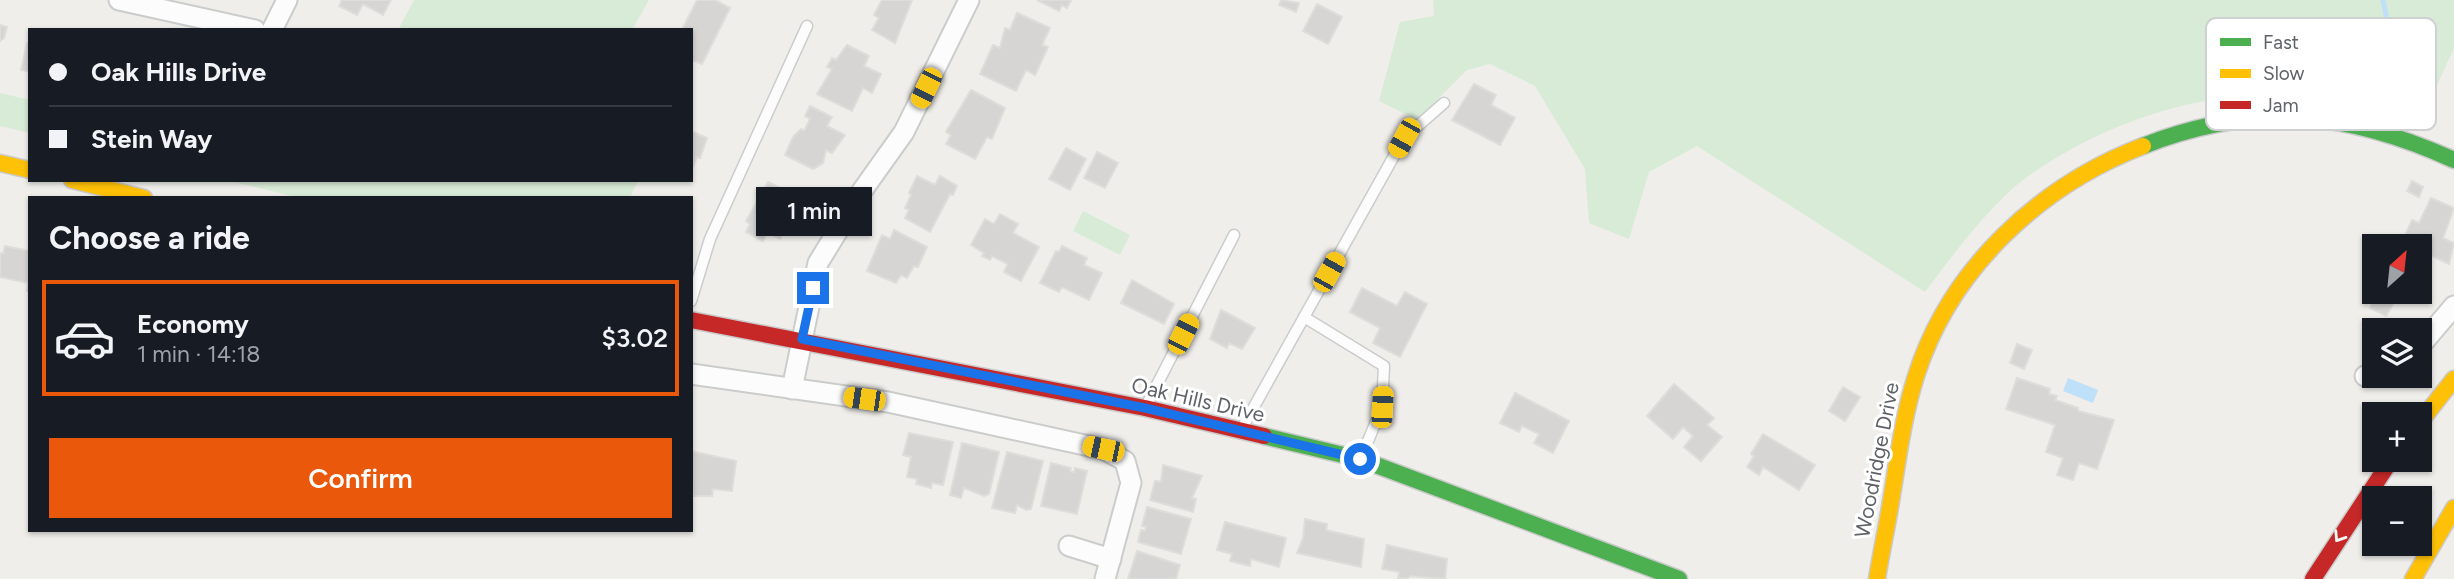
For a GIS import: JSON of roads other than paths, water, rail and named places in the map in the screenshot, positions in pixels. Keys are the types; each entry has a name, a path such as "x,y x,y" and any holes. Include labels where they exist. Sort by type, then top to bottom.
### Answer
{"main road":[{"name":"Woodridge Drive","path":"1877,579 1900,430 1914,374 1941,317 1995,243 2060,188 2106,160 2169,134 2206,127"},
{"name":"Woodridge Drive","path":"2362,130 2417,143 2454,160"},
{"path":"0,163 28,170"},
{"path":"80,182 136,196"},
{"name":"Oak Hills Drive","path":"693,320 802,339 1145,408 1360,459 1679,579"},
{"path":"2432,407 2454,379"},
{"path":"2313,579 2383,472"},
{"path":"2413,579 2454,508"}],"street":[{"path":"119,0 246,28"},
{"path":"273,28 287,0"},
{"path":"792,389 818,262 862,191 904,132 969,0"},
{"path":"2432,332 2454,306"},
{"path":"693,374 888,402 1103,449 1125,461 1131,483 1105,579"},
{"path":"1069,546 1111,559"}],"lane":[{"path":"693,294 710,239 807,26"},
{"path":"1241,431 1404,138 1444,103"},
{"path":"1145,408 1234,235"},
{"path":"1304,317 1384,366 1382,407 1360,459"}],"water":[{"path":"2068,378 2098,390 2093,403 2063,391"}],"waterway":[{"path":"2383,0 2387,18"}]}
